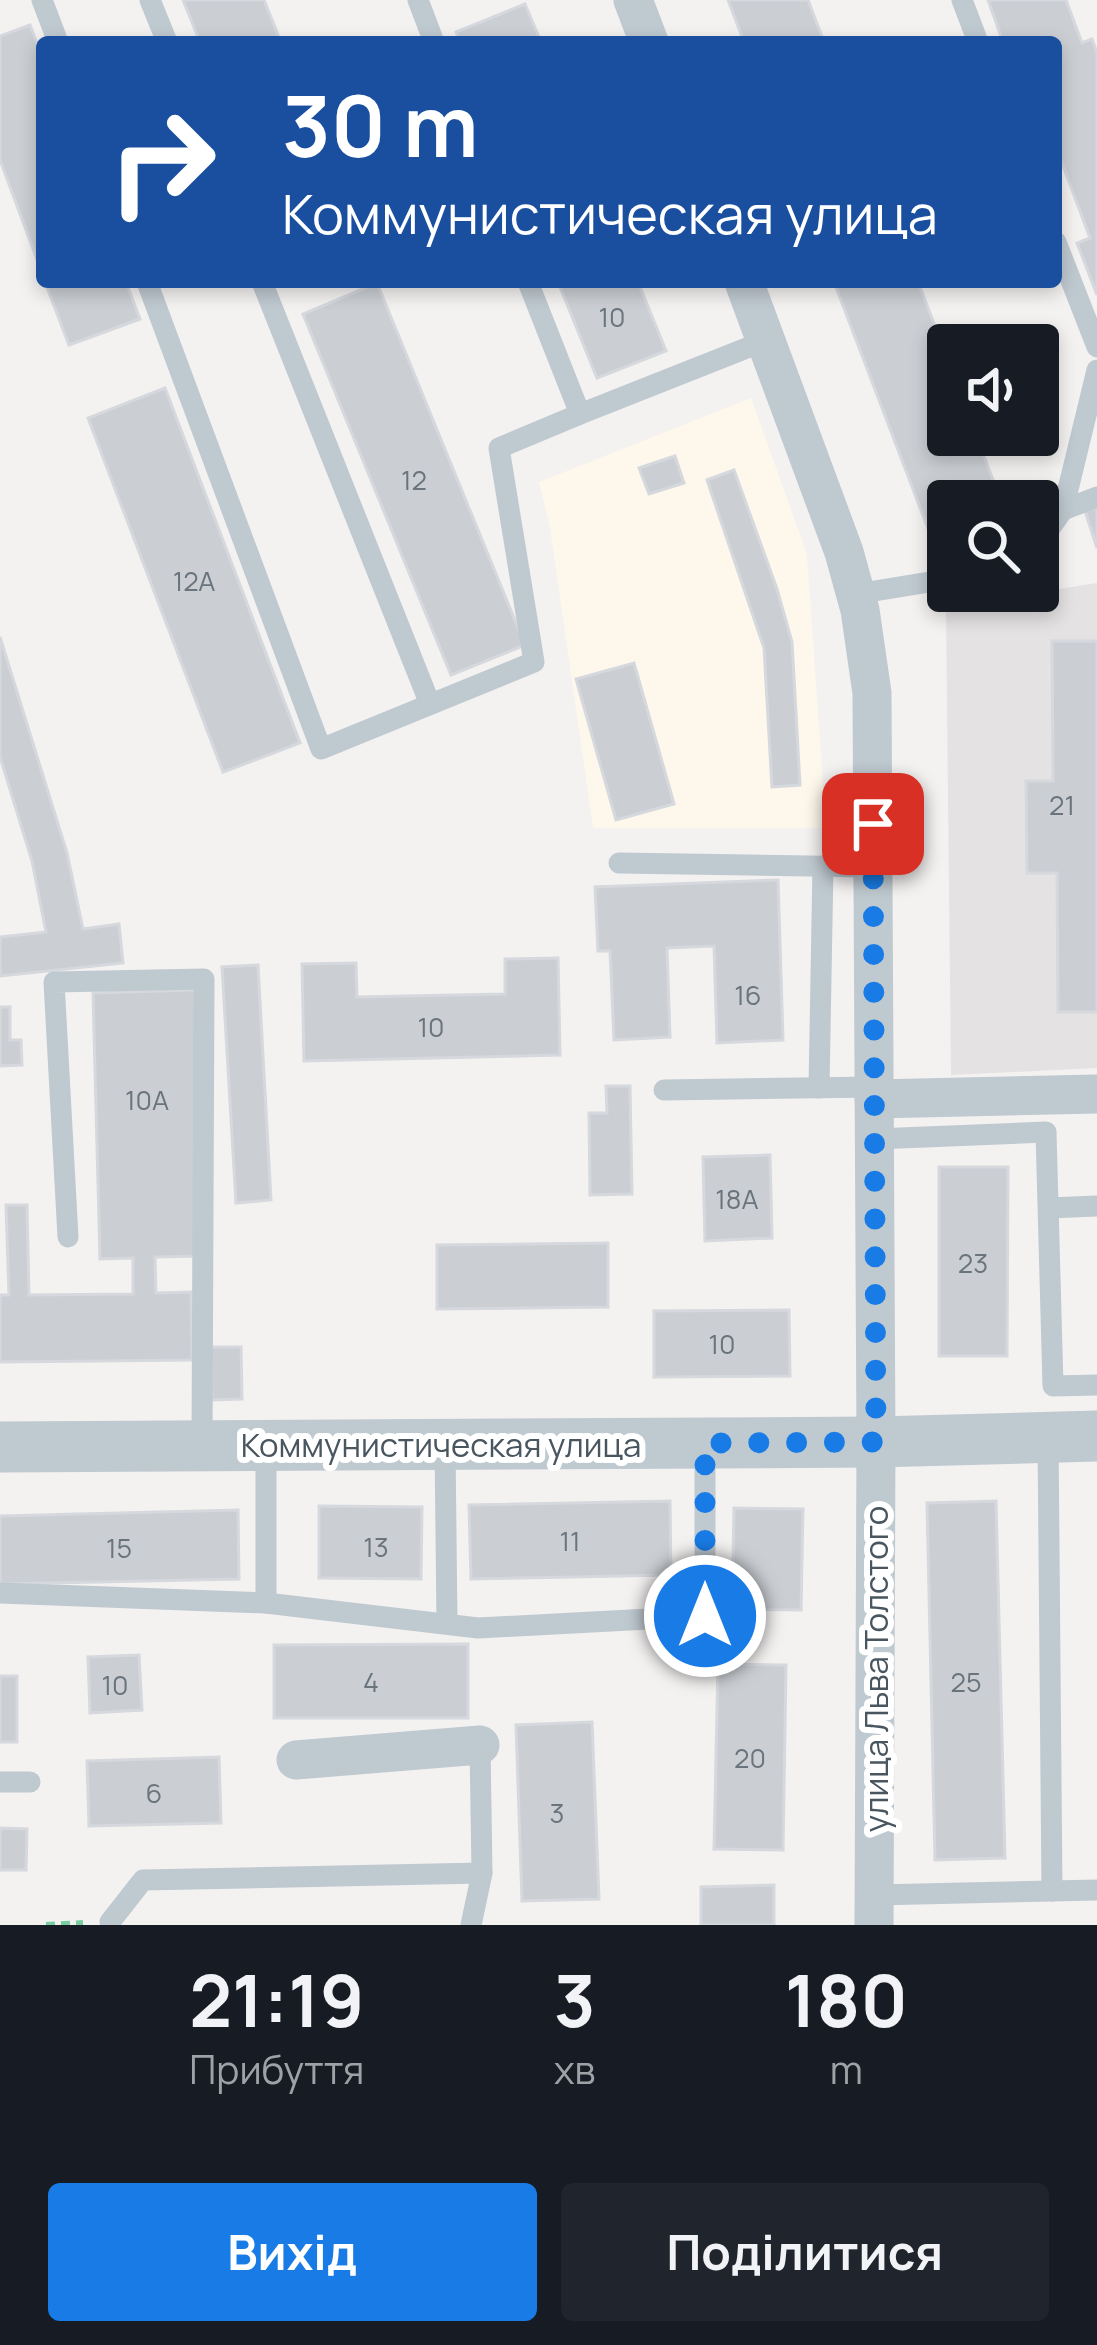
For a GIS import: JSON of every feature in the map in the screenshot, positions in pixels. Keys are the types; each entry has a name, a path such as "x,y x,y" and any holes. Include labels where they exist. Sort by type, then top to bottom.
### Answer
{"street":[{"path":"633,0 647,36"},
{"name":"улица Льва Толстого","path":"746,288 844,551 872,693 874,1910"},
{"path":"875,1093 1097,1094"},
{"name":"Коммунистическая улица","path":"0,1447 1072,1437"},
{"path":"296,1760 480,1745"}],"lane":[{"path":"42,0 56,36"},
{"path":"150,0 165,36"},
{"path":"418,0 432,36"},
{"path":"962,0 976,36"},
{"path":"1062,257 1097,347"},
{"path":"149,288 320,749 534,662 499,448 767,340"},
{"path":"264,288 430,704"},
{"path":"530,288 580,414"},
{"path":"1059,516 1097,370"},
{"path":"1063,510 1097,497"},
{"path":"856,594 927,582"},
{"path":"620,863 873,867"},
{"path":"819,1088 824,866"},
{"path":"68,1238 54,982 205,979 202,1445"},
{"path":"664,1090 819,1088 875,1093"},
{"path":"875,1139 1046,1132 1053,1386 1097,1385"},
{"path":"1048,1208 1097,1205"},
{"path":"1052,1891 1072,1437"},
{"path":"0,1593 266,1603 478,1628 705,1616 705,1443"},
{"path":"445,1444 447,1624"},
{"path":"266,1445 266,1603"},
{"path":"471,1925 482,1873 480,1745"},
{"path":"0,1782 30,1782"},
{"path":"110,1922 142,1880 482,1873"},
{"path":"874,1910 1097,1890"}],"path":[{"path":"46,1925 110,1922"}],"shaded area":[{"path":"751,398 807,554 826,828 593,828 550,528 539,482"},
{"path":"1097,583 1097,1068 951,1075 946,612 1059,612 1059,589"}],"building":[{"path":"183,0 264,0 279,36 198,36"},
{"path":"728,0 808,0 822,36 742,36"},
{"path":"988,0 1066,0 1082,43 1092,39 1097,53 1097,295 1077,243 1090,238 1062,163 1062,36 1001,36"},
{"path":"525,4 538,36 458,36 456,32"},
{"path":"30,25 36,40 36,257 0,160 0,36"},
{"path":"47,288 128,288 140,319 69,345"},
{"path":"365,288 379,288 525,645 451,675 303,314"},
{"path":"560,288 640,288 666,351 597,378"},
{"path":"836,288 920,288 934,324 927,324 927,456 984,456 993,480 927,480 927,526"},
{"path":"165,388 300,743 223,772 88,418"},
{"path":"675,456 684,483 649,494 639,468"},
{"path":"734,470 792,642 800,785 772,787 764,648 707,480"},
{"path":"1097,507 1097,548 1085,511"},
{"path":"0,637 67,853 83,929 119,924 123,963 0,976 0,937 46,932 32,861 0,757"},
{"path":"1052,641 1097,641 1097,1012 1058,1012 1057,873 1027,873 1026,781 1053,781"},
{"path":"634,663 674,804 616,820 576,679"},
{"path":"778,880 783,1040 717,1043 714,946 667,948 670,1037 614,1040 610,951 598,951 595,887"},
{"path":"558,958 560,1055 304,1061 302,964 356,963 357,997 505,994 505,959"},
{"path":"258,965 271,1200 236,1203 222,967"},
{"path":"196,990 203,1256 155,1257 156,1293 191,1292 192,1360 0,1362 0,1295 9,1295 6,1205 27,1205 29,1295 133,1294 133,1258 100,1259 93,993"},
{"path":"0,1007 10,1007 10,1040 21,1040 22,1065 0,1066"},
{"path":"606,1086 630,1086 632,1194 590,1195 589,1113 607,1113"},
{"path":"770,1155 772,1238 705,1241 703,1157"},
{"path":"939,1167 1008,1167 1007,1356 939,1356"},
{"path":"608,1243 608,1307 437,1309 437,1245"},
{"path":"789,1310 790,1376 654,1377 654,1311"},
{"path":"211,1347 241,1347 242,1399 212,1400"},
{"path":"670,1501 671,1575 471,1579 469,1505"},
{"path":"996,1501 1005,1858 935,1860 927,1503"},
{"path":"319,1506 422,1507 421,1579 319,1578"},
{"path":"734,1508 803,1509 801,1610 732,1609"},
{"path":"238,1510 239,1579 0,1584 0,1516"},
{"path":"468,1644 468,1718 274,1718 274,1645"},
{"path":"139,1655 142,1710 90,1713 88,1657"},
{"path":"718,1664 786,1665 783,1850 714,1849"},
{"path":"0,1676 17,1676 17,1742 0,1742"},
{"path":"592,1722 599,1899 522,1901 516,1725"},
{"path":"219,1757 221,1823 89,1826 87,1761"},
{"path":"0,1828 27,1829 26,1870 0,1870"},
{"path":"774,1885 774,1925 701,1925 701,1887"}],"route":[{"path":"705,1616 705,1443 876,1442 873,824"}]}
